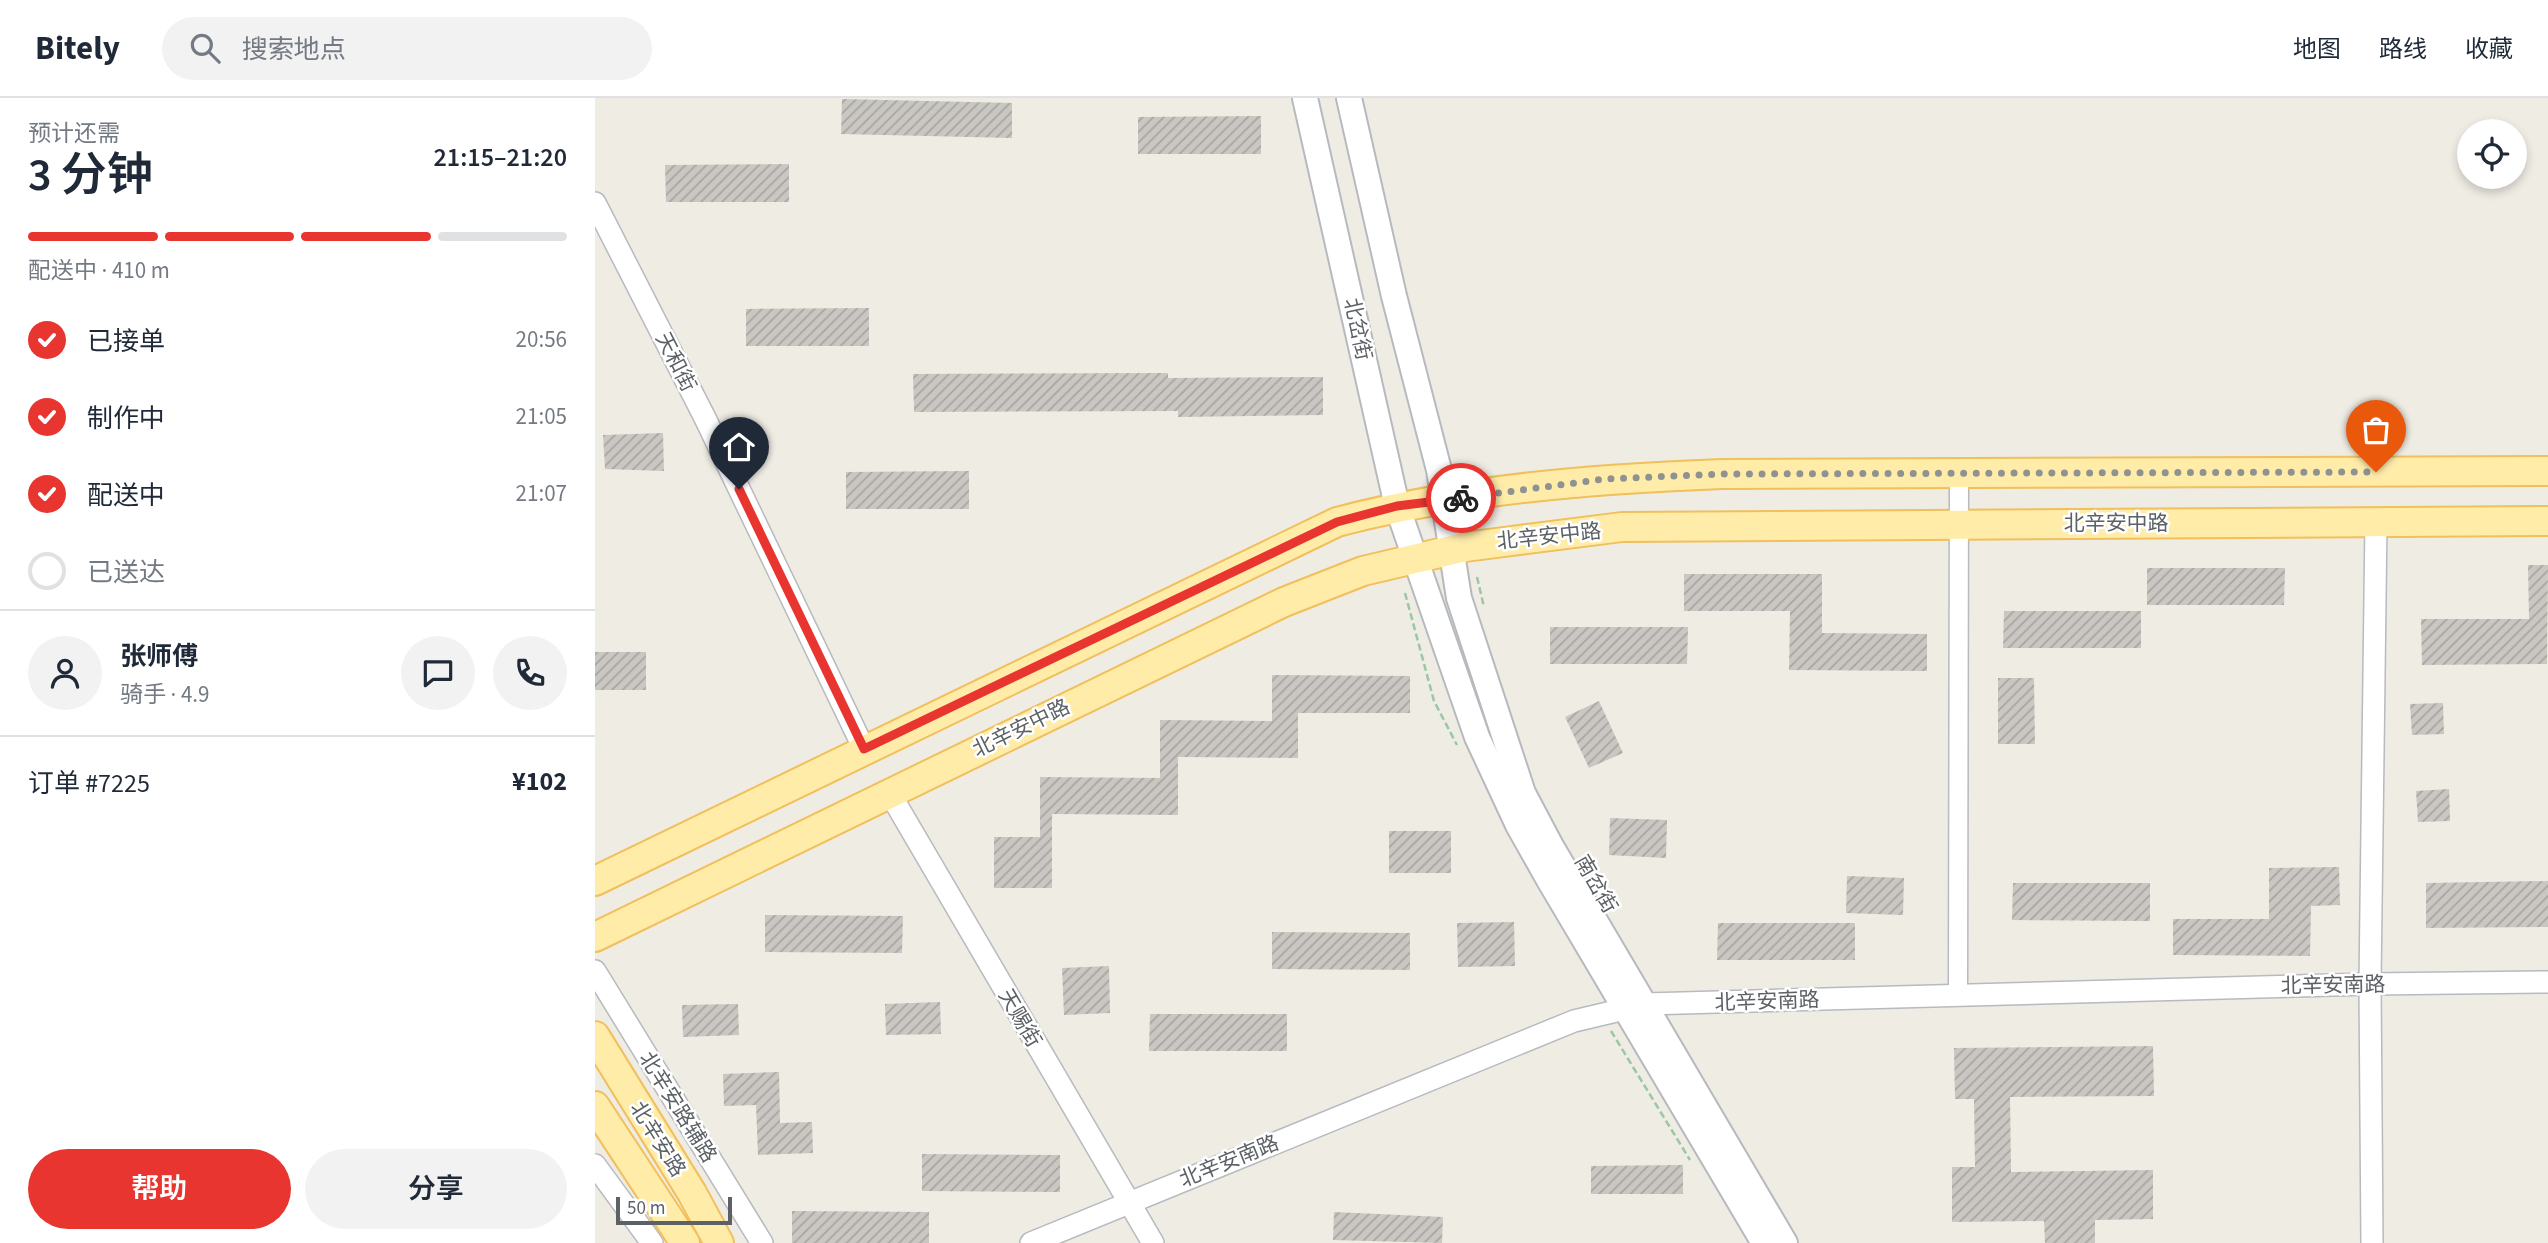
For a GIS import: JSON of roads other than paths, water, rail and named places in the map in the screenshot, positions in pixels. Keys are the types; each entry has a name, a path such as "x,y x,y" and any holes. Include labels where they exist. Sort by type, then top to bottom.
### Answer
{"main road":[{"name":"北岔街","path":"1305,98 1397,506 1416,559"},
{"name":"北岔街","path":"1349,98 1394,296 1439,470 1442,500 1458,549"},
{"path":"595,881 1337,522 1397,506 1605,479 1722,474 2548,471"},
{"name":"北辛安中路","path":"595,937 1284,602 1363,571 1458,549 1622,527 2548,521"},
{"name":"南岔街","path":"1458,549 1459,598 1523,793 1764,1243"},
{"name":"南岔街","path":"1416,559 1477,737 1518,825 1785,1243"},
{"name":"北辛安路","path":"595,1036 692,1193 719,1243"},
{"name":"北辛安路","path":"595,1106 685,1243"}],"street":[{"name":"天和街","path":"595,203 705,418 864,749"},
{"path":"1958,996 1959,474"},
{"path":"2372,1243 2370,984 2376,521"},
{"name":"天赐街","path":"889,792 1153,1243"},
{"name":"北辛安路辅路","path":"595,971 762,1243"},
{"name":"北辛安南路","path":"1031,1243 1574,1021 1635,1006 2370,984 2548,982"},
{"path":"595,1165 652,1243"}]}
